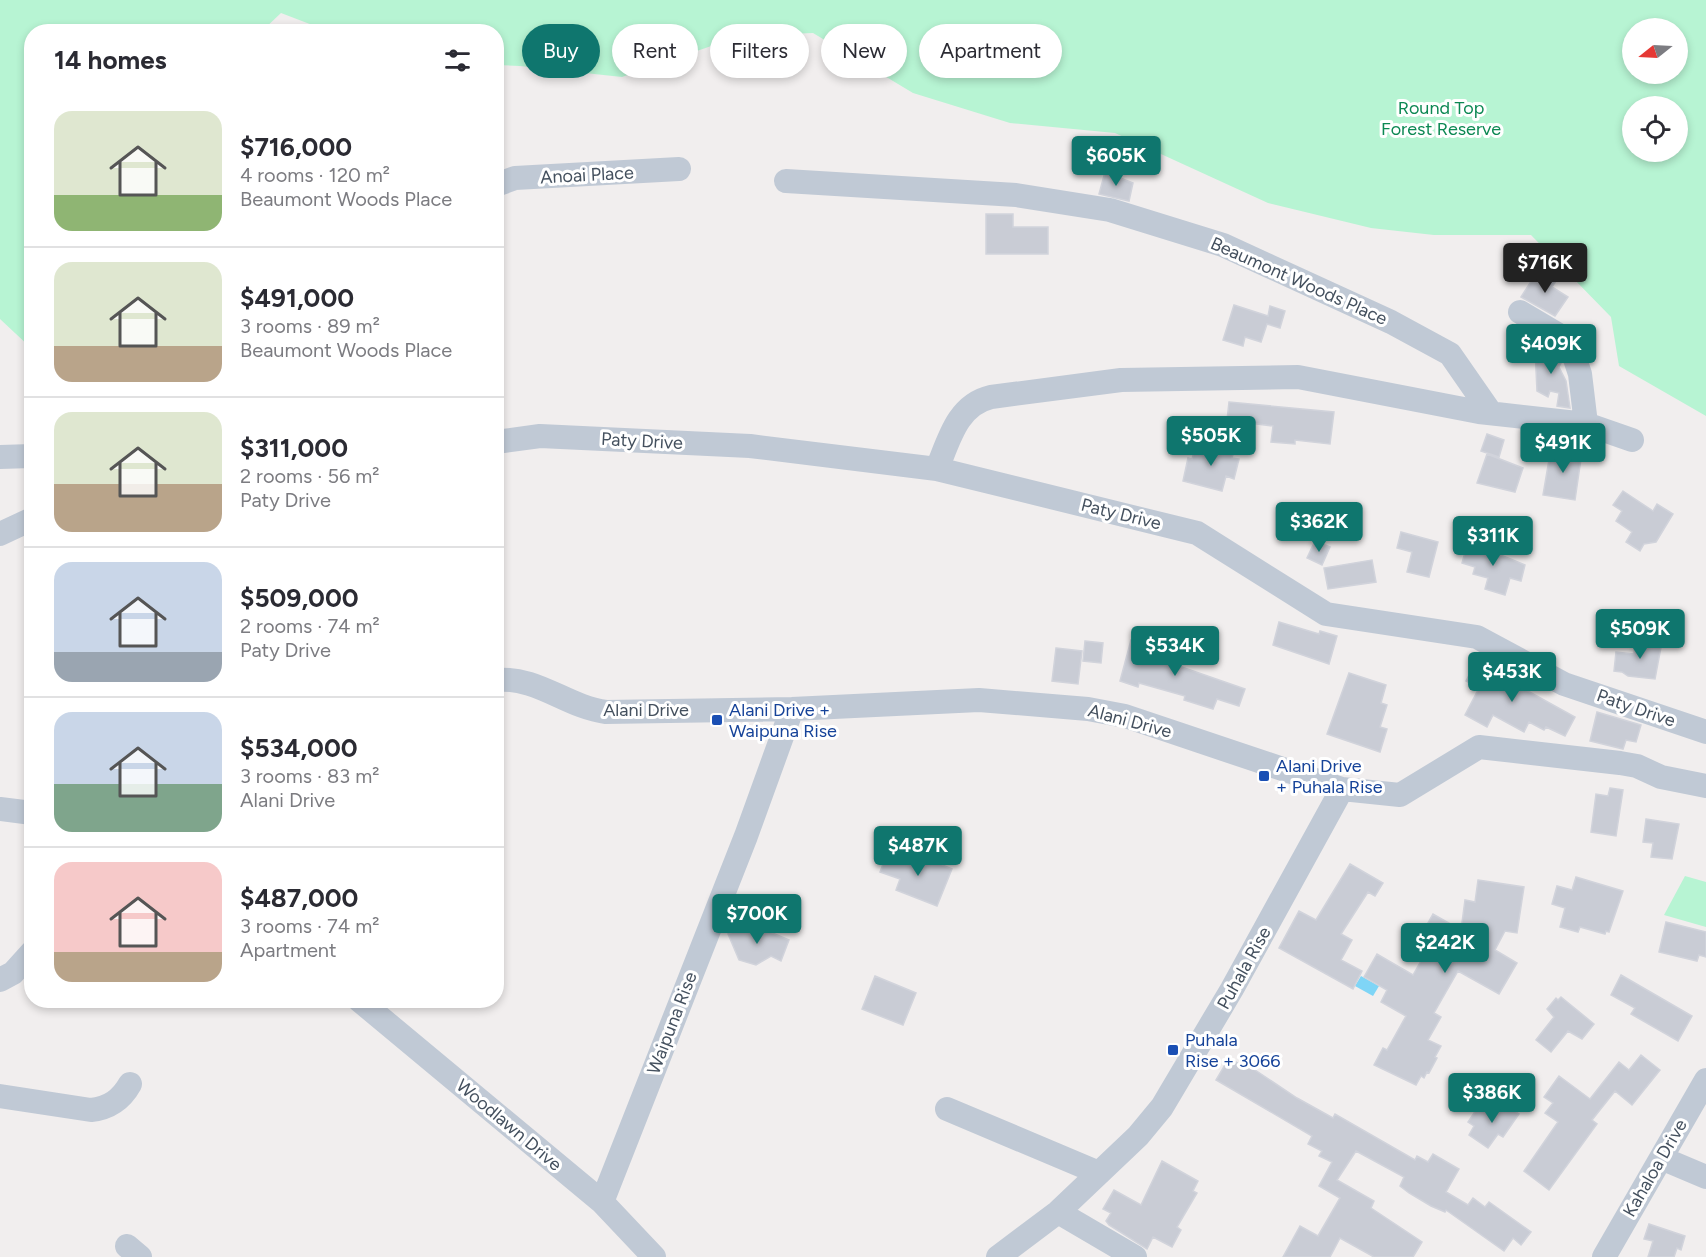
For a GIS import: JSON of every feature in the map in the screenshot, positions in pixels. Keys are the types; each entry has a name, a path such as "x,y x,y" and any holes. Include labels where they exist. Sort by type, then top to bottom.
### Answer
{"street":[{"name":"Anoai Place","path":"504,182 515,178 679,169"},
{"name":"Beaumont Woods Place","path":"786,181 1016,195 1110,210 1223,245 1392,322 1450,354 1491,413"},
{"path":"1520,312 1569,341 1580,374 1586,424"},
{"path":"937,469 959,418 978,401 991,397 1121,380 1298,377 1491,413 1586,424 1632,440"},
{"name":"Paty Drive","path":"504,441 540,436 750,446 937,469 1197,533 1326,614 1477,637 1564,684 1706,732"},
{"path":"0,457 24,456"},
{"path":"0,534 24,523"},
{"name":"Alani Drive","path":"504,681 528,683 581,707 606,712 792,709 979,700 1088,709 1125,716 1342,789 1400,795 1479,747 1620,763 1661,777 1706,786"},
{"name":"Waipuna Rise","path":"602,1202 746,836 792,709"},
{"name":"Puhala Rise","path":"998,1257 1058,1212 1100,1173 1138,1136 1172,1091 1232,989 1342,789"},
{"path":"0,809 24,812"},
{"path":"0,980 17,970 24,962"},
{"name":"Woodlawn Drive","path":"369,1008 602,1202 654,1257"},
{"name":"Kahaloa Drive","path":"1604,1257 1706,1080"},
{"path":"0,1096 91,1110 117,1101 130,1084"},
{"path":"947,1109 1100,1173"},
{"path":"1661,1158 1706,1177"},
{"path":"1058,1212 1135,1257"}],"green space":[{"name":"Round Top Forest Reserve","path":"0,0 1706,0 1706,416 1619,366 1611,317 1531,235 1434,235 1371,228 1268,203 1115,133 1010,123 913,93 888,78 907,78 907,24 821,24 821,38 809,33 809,24 710,24 710,46 698,51 698,24 612,24 612,76 600,75 600,24 522,24 522,66 504,65 504,24 310,24 281,13 269,24 24,24 24,341 0,319"},
{"path":"1685,876 1706,882 1706,927 1664,915"}],"water":[{"path":"1361,976 1379,986 1373,996 1355,986"}],"building":[{"path":"1105,172 1133,183 1129,201 1099,194"},
{"path":"986,214 1013,214 1013,227 1048,227 1048,254 986,254"},
{"path":"1539,269 1556,281 1552,287 1568,297 1555,316 1521,297"},
{"path":"1234,305 1268,316 1270,306 1285,311 1280,328 1267,324 1261,342 1245,337 1243,346 1223,340"},
{"path":"1535,348 1552,348 1557,351 1561,363 1559,367 1566,381 1570,408 1557,406 1559,393 1550,391 1548,397 1537,391"},
{"path":"1229,402 1334,412 1330,444 1295,440 1295,444 1271,442 1273,426 1227,420"},
{"path":"1487,434 1504,440 1499,457 1481,451"},
{"path":"1219,443 1235,447 1232,458 1239,459 1234,479 1226,476 1222,491 1183,481 1188,458 1192,459 1196,445 1218,450"},
{"path":"1551,448 1582,452 1575,500 1543,495"},
{"path":"1487,454 1523,468 1515,492 1477,483"},
{"path":"1623,491 1653,511 1657,504 1673,514 1656,542 1644,544 1640,551 1626,542 1632,532 1616,521 1622,511 1613,505"},
{"path":"1401,532 1438,542 1429,577 1407,572 1412,552 1397,548"},
{"path":"1315,541 1330,547 1322,565 1307,558"},
{"path":"1468,542 1493,548 1491,551 1525,565 1521,581 1510,578 1505,595 1485,589 1488,578 1473,574 1475,567 1462,563"},
{"path":"1372,560 1376,582 1328,589 1324,568"},
{"path":"1279,622 1319,634 1320,631 1337,636 1329,664 1273,645"},
{"path":"1635,639 1662,642 1655,679 1628,676 1614,671 1616,652 1634,654"},
{"path":"1131,640 1176,653 1173,664 1245,689 1239,706 1217,699 1213,709 1184,700 1185,696 1139,683 1138,687 1120,681"},
{"path":"1085,641 1103,643 1101,663 1083,661"},
{"path":"1056,648 1082,651 1078,684 1052,681"},
{"path":"1477,660 1498,671 1497,674 1575,717 1565,736 1546,727 1544,730 1529,722 1524,732 1493,715 1487,727 1465,715 1479,688 1466,681"},
{"path":"1349,673 1386,685 1381,703 1387,705 1380,727 1387,729 1380,752 1327,734"},
{"path":"1597,712 1641,725 1636,742 1626,740 1623,749 1590,741"},
{"path":"1610,788 1623,790 1616,836 1591,832 1596,794 1608,796"},
{"path":"1646,819 1679,824 1672,859 1651,857 1653,843 1643,842"},
{"path":"911,852 952,869 937,906 896,890 900,879 880,872 887,854 907,862"},
{"path":"1350,864 1383,883 1375,896 1368,892 1341,934 1352,940 1341,960 1362,971 1353,989 1279,948 1299,911 1316,920"},
{"path":"1576,877 1623,891 1609,932 1606,931 1605,934 1580,927 1578,932 1560,927 1565,908 1552,904 1557,886 1572,890"},
{"path":"1478,880 1524,887 1517,933 1505,931 1495,950 1517,963 1499,994 1458,971 1434,1013 1441,1017 1428,1040 1441,1046 1435,1057 1437,1058 1429,1073 1427,1072 1424,1078 1421,1076 1416,1085 1374,1065 1383,1048 1387,1050 1406,1016 1381,1002 1387,990 1364,977 1377,954 1413,975 1426,952 1415,946 1433,914 1461,930 1465,900 1475,902"},
{"path":"1666,922 1706,932 1706,957 1699,955 1697,961 1659,952"},
{"path":"751,924 789,940 781,961 771,956 756,965 739,960 728,934"},
{"path":"1621,975 1692,1016 1678,1041 1631,1014 1635,1008 1611,995"},
{"path":"875,976 916,993 903,1025 862,1009"},
{"path":"1561,997 1594,1024 1582,1039 1568,1031 1551,1052 1536,1040 1554,1017 1547,1009 1556,998 1558,1000"},
{"path":"1641,1055 1660,1070 1632,1105 1615,1091 1592,1120 1597,1124 1549,1190 1524,1171 1558,1122 1545,1113 1553,1103 1544,1097 1559,1076 1590,1099 1619,1062 1629,1070"},
{"path":"1229,1058 1241,1065 1243,1062 1297,1098 1333,1118 1335,1114 1415,1160 1417,1156 1428,1162 1433,1154 1459,1169 1446,1192 1468,1205 1473,1198 1485,1207 1489,1202 1531,1232 1521,1245 1513,1238 1504,1251 1446,1210 1445,1212 1431,1206 1409,1193 1400,1186 1404,1177 1356,1151 1337,1180 1374,1201 1371,1208 1422,1242 1413,1257 1374,1257 1340,1238 1330,1257 1283,1257 1300,1226 1318,1236 1340,1198 1319,1186 1332,1162 1319,1156 1322,1151 1308,1144 1312,1136 1216,1080"},
{"path":"1500,1101 1519,1114 1503,1137 1498,1134 1488,1148 1469,1135 1474,1126 1468,1122 1478,1107 1490,1115"},
{"path":"1162,1161 1198,1181 1193,1191 1197,1193 1177,1227 1181,1230 1172,1247 1153,1237 1147,1249 1109,1225 1106,1221 1111,1213 1103,1209 1114,1190 1141,1205"},
{"path":"1649,1224 1685,1236 1681,1250 1677,1248 1674,1257 1648,1257 1653,1241 1644,1239"}],"place":[{"name":"Alani Drive + Waipuna Rise","path":"717,720"},
{"name":"Alani Drive + Puhala Rise","path":"1264,776"},
{"name":"Puhala Rise + 3066","path":"1173,1050"}]}
